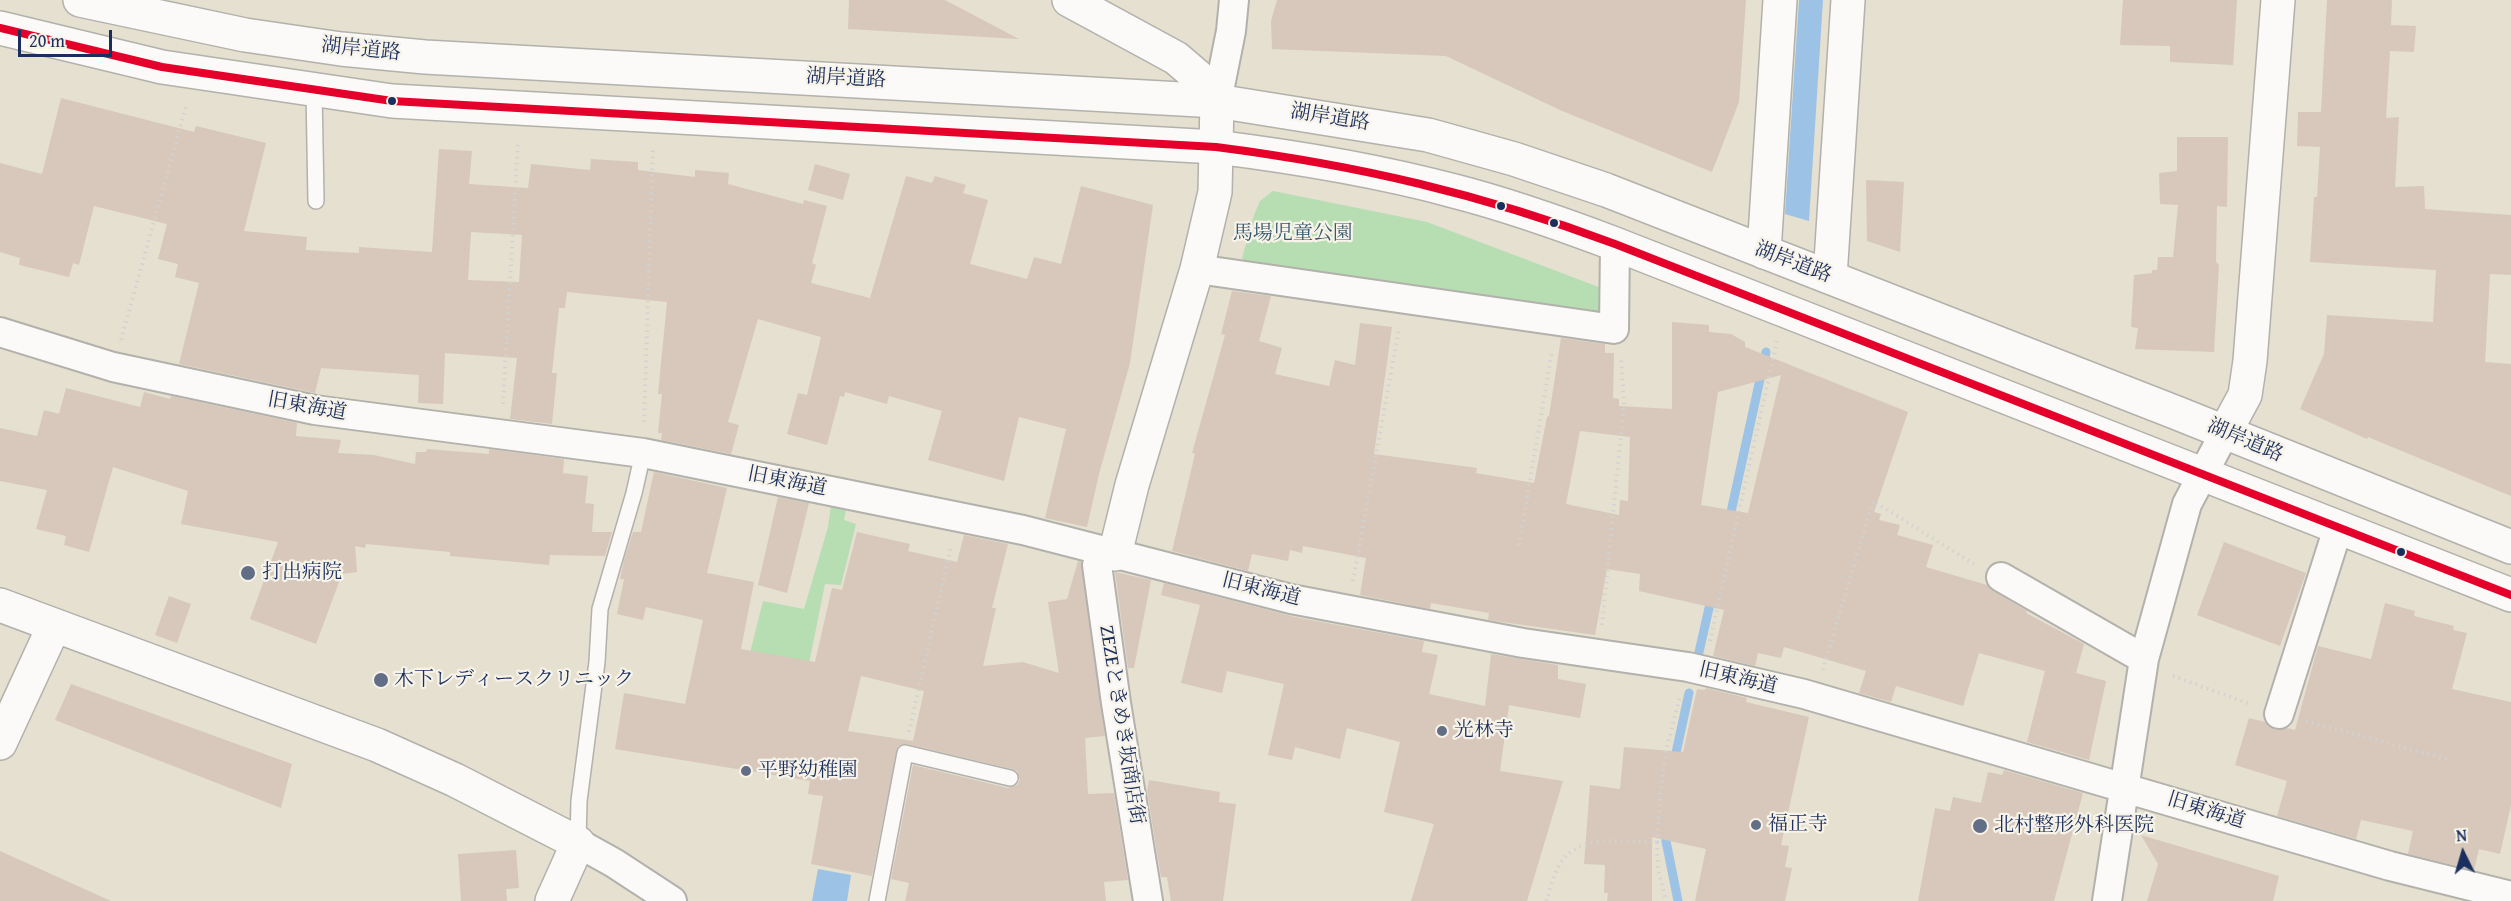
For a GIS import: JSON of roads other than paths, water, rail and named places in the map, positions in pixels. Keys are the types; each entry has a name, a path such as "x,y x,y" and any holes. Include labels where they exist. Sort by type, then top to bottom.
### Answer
{"main road":[{"name":"湖岸道路","path":"80,0 244,35 414,56 1217,101 1428,135 1514,159 1606,190 2225,432 2511,547"},
{"path":"1069,0 1176,58 1197,76 1217,101 1215,192 1197,269 1132,485 1108,552"},
{"path":"1764,252 1780,0"},
{"path":"1830,277 1848,0"},
{"path":"2225,432 2245,395 2250,361 2278,0"},
{"path":"0,28 162,67 392,101 1216,147 1304,159 1445,188 1553,221 1615,244 2511,595"},
{"path":"0,605 377,745 455,780 578,843 552,901"},
{"path":"0,743 54,626"}],"street":[{"path":"1217,101 1231,31 1234,0"},
{"path":"1197,269 1614,329 1615,244"},
{"name":"旧東海道","path":"0,332 113,367 315,410 643,453 957,516 1291,599 1524,643 1696,669 1814,698 2123,786 2390,866 2511,896"},
{"path":"2107,901 2144,659 2187,504 2225,432"},
{"path":"2279,714 2338,528"},
{"name":"ZEZEときめき坂商店街","path":"1108,552 1097,565 1148,901"},
{"path":"2001,577 2144,659"},
{"path":"578,843 614,863 672,901"}],"lane":[{"path":"314,90 316,201"},
{"path":"578,843 579,801 597,662 600,609 634,493 643,453"},
{"path":"878,901 905,753 1010,778"}],"water":[{"path":"1799,0 1823,0 1809,221 1785,214"},
{"path":"818,869 851,875 847,901 812,901"}],"waterway":[{"path":"1729,521 1766,352"},
{"path":"1699,652 1712,595"},
{"path":"1674,762 1689,693"},
{"path":"1667,830 1666,841 1678,901"}],"place":[{"name":"打出病院","path":"248,573"},
{"name":"木下レディースクリニック","path":"381,680"},
{"name":"光林寺","path":"1442,731"},
{"name":"平野幼稚園","path":"746,771"},
{"name":"福正寺","path":"1756,825"},
{"name":"北村整形外科医院","path":"1980,826"}],"park label":[{"name":"馬場児童公園","path":"1293,234"}]}
